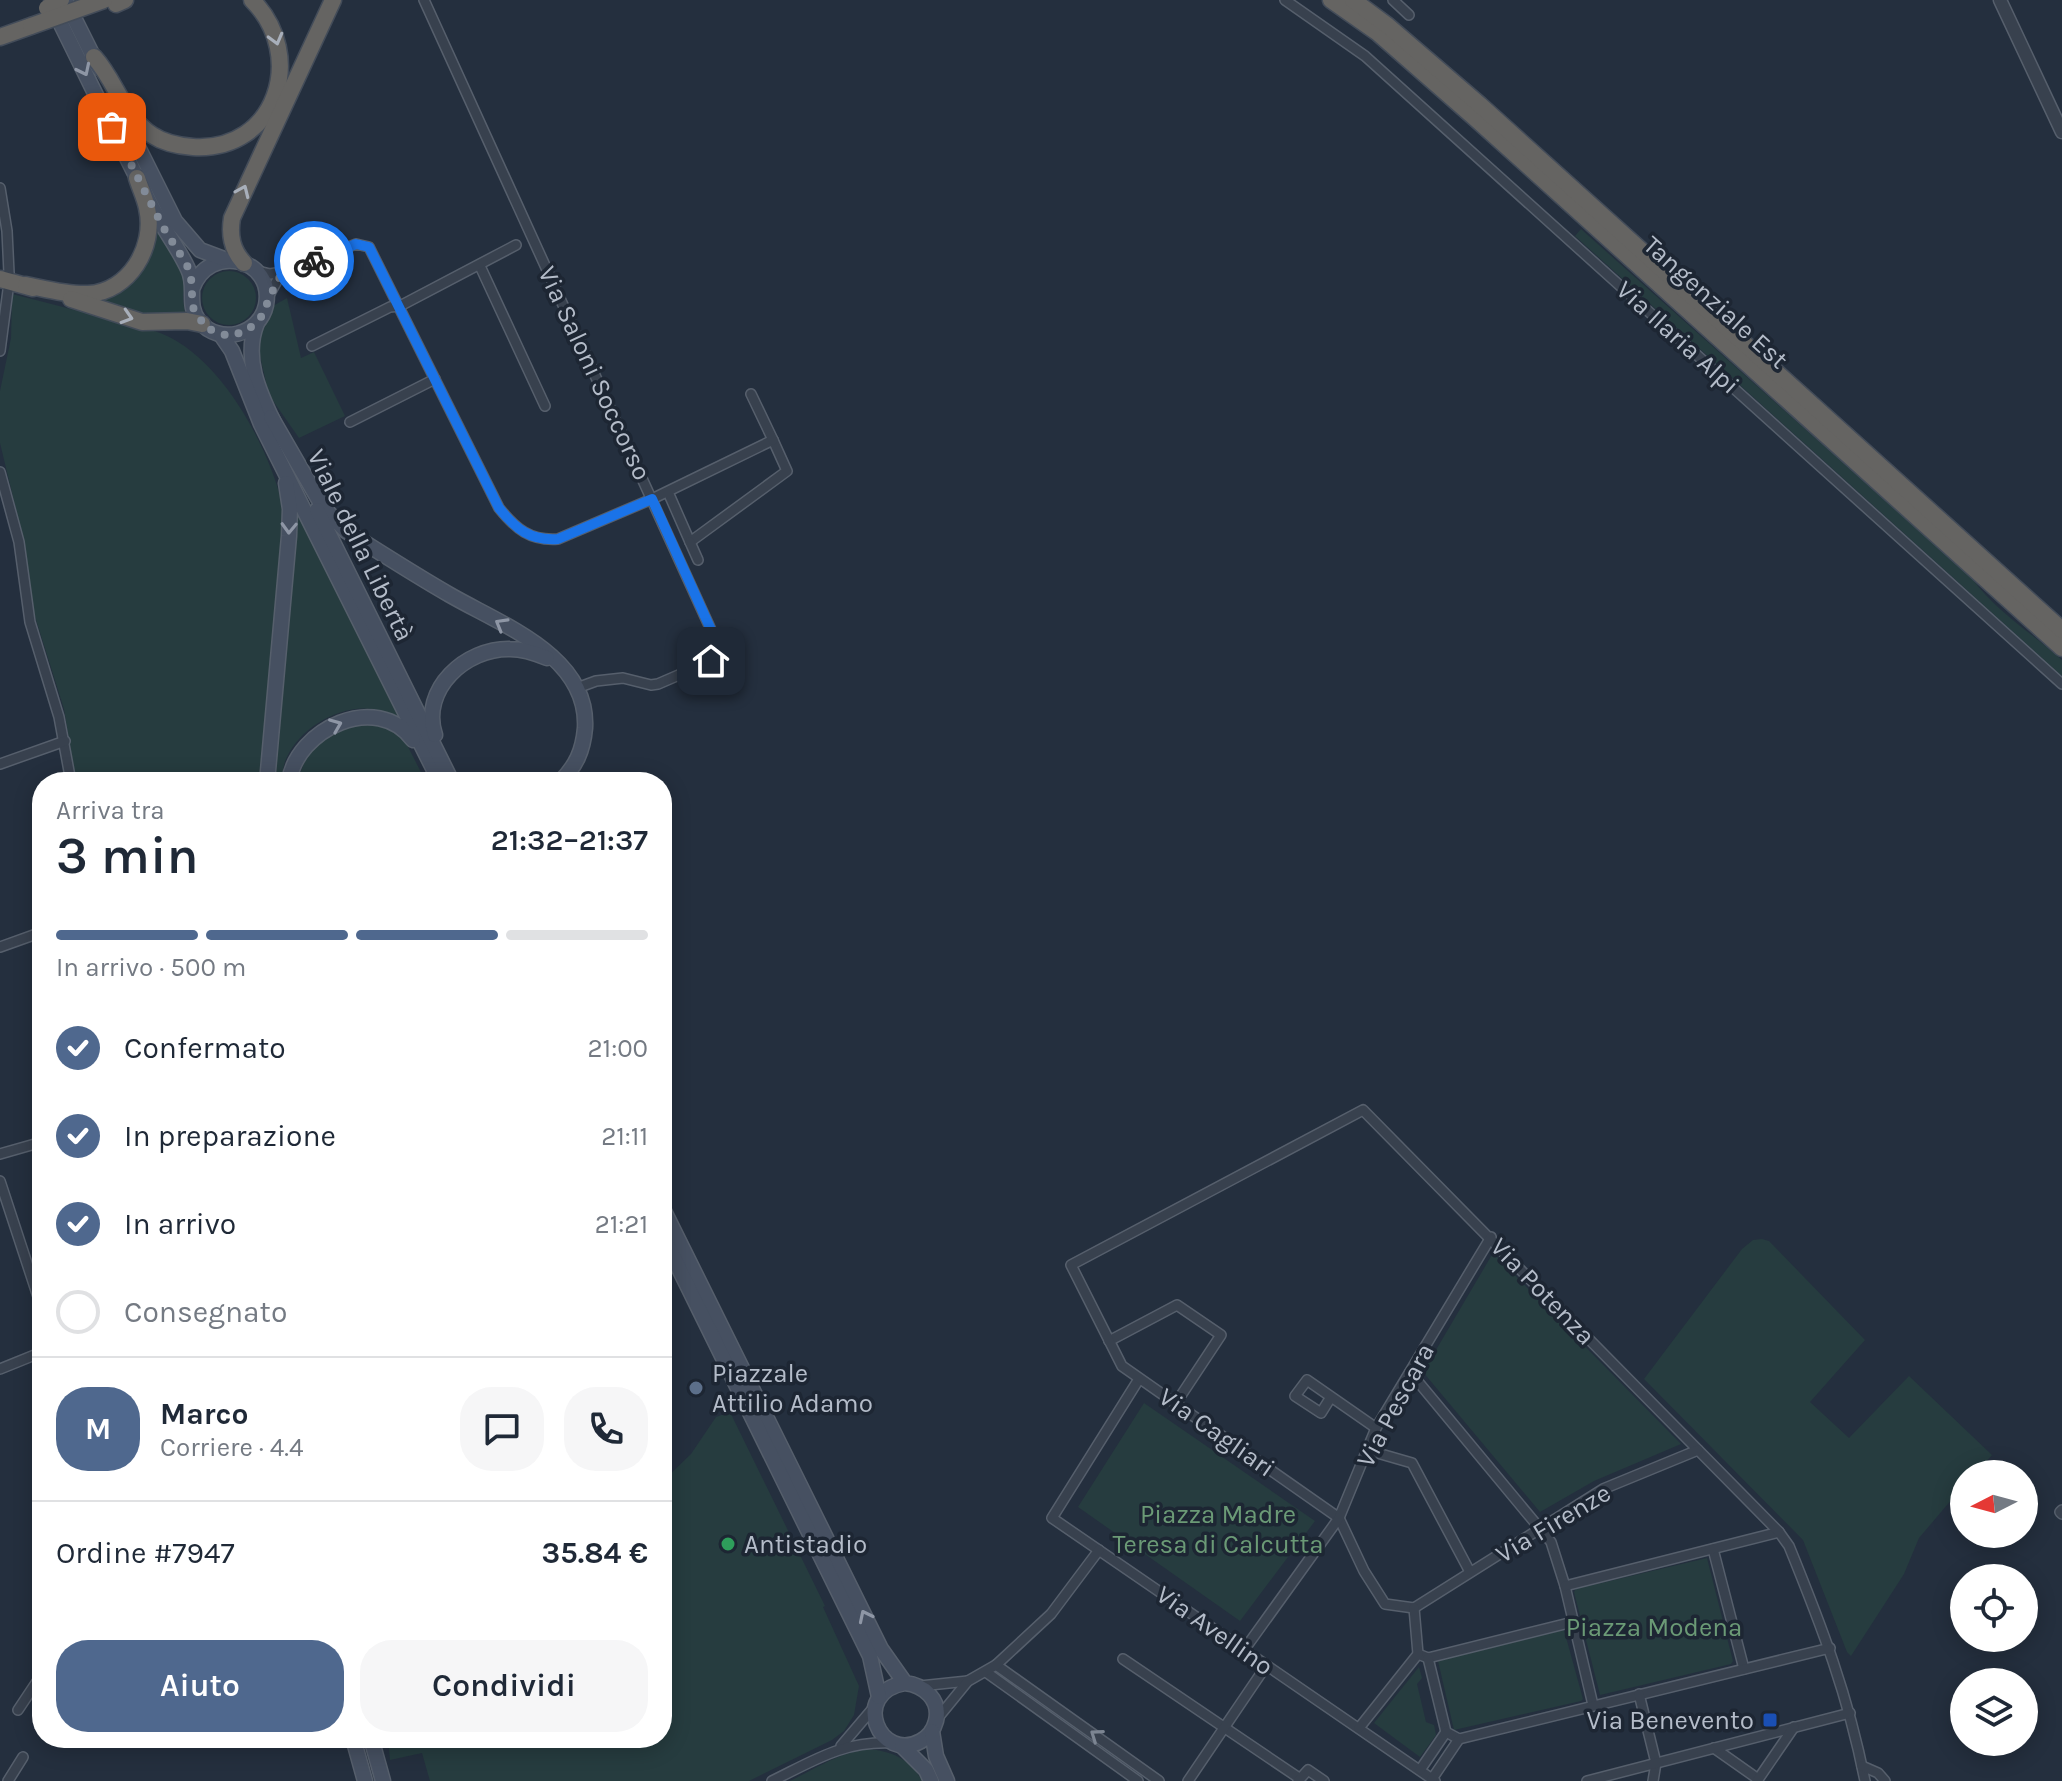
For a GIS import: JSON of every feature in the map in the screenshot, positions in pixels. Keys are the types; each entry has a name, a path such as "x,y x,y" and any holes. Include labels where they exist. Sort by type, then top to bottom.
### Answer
{"highway":[{"path":"94,57 109,73 127,111 153,136 187,147 204,148 229,141 252,129 265,116 279,85 276,36 262,10 252,0"},
{"path":"242,264 233,248 232,218 333,0"},
{"name":"Tangenziale Est","path":"1331,0 1378,33 1475,118 2062,648"},
{"name":"Tangenziale Est","path":"1353,0 1492,115 2062,630"},
{"path":"0,37 57,4 84,14 115,1"},
{"path":"0,26 29,21"},
{"path":"5,280 85,295 98,293 123,281 142,255 147,240 148,208 137,178"},
{"path":"26,285 142,322 179,320 202,324"}],"main road":[{"path":"57,4 94,57 175,221 200,250 242,264 264,285 266,304"},
{"path":"57,4 137,178 187,265 191,275 192,306 202,324 221,335 241,334 257,323"},
{"path":"192,289 196,278 208,266 242,264"},
{"name":"Viale della Libertà","path":"266,304 251,346 260,394 448,772"},
{"name":"Viale della Libertà","path":"221,335 227,339 253,406 434,772"},
{"path":"271,417 323,507 346,531 527,639 564,669 577,688 584,708 584,741 570,772"},
{"path":"268,772 286,586 290,509 288,489 275,452"},
{"path":"449,772 431,722 434,700 449,674 473,657 511,649 535,653 564,669"},
{"path":"292,772 296,760 319,733 340,722 371,718 386,720 405,729 433,772"},
{"path":"672,1227 881,1649 912,1684 934,1701 936,1756 947,1781"},
{"path":"672,1254 870,1656 877,1679 877,1728 926,1770 931,1781"},
{"path":"877,1702 895,1684 912,1684"},
{"path":"897,1744 920,1742 934,1726"},
{"path":"356,1748 365,1781"},
{"path":"374,1748 383,1781"}],"street":[{"name":"Via Saloni Soccorso","path":"424,0 717,643 716,656 711,661 658,684 623,678 596,681 577,688"},
{"name":"Via Ilaria Alpi","path":"1285,0 1376,66 2062,684"},
{"path":"1393,0 1409,15"},
{"path":"2000,0 2062,132"},
{"path":"0,188 7,231 0,351"},
{"path":"242,264 270,274 288,271 356,244 369,247 499,508 526,535 542,540 558,539 668,492 773,440"},
{"path":"312,346 390,307 400,306 516,245"},
{"path":"480,266 545,406"},
{"path":"266,304 273,286 288,271"},
{"path":"350,422 435,379"},
{"path":"690,542 787,471 751,394"},
{"path":"0,472 19,542 30,622 65,741 70,772"},
{"path":"668,492 698,560"},
{"path":"0,764 65,741"},
{"path":"0,947 32,936"},
{"name":"Via Potenza","path":"1071,1265 1363,1110 1779,1532 1789,1546 1830,1648 1850,1713 1865,1781"},
{"path":"0,1154 32,1145"},
{"path":"0,1181 32,1279"},
{"name":"Via Pescara","path":"1244,1650 1339,1518 1376,1428 1491,1237"},
{"name":"Via Cagliari","path":"1071,1265 1122,1366 1339,1518 1364,1571 1385,1604 1414,1608"},
{"path":"1109,1341 1177,1305 1221,1335 1176,1403"},
{"path":"0,1369 32,1356"},
{"path":"1410,1372 1551,1542 1565,1586 1593,1705"},
{"name":"Via Avellino","path":"1139,1379 1052,1518 1434,1780"},
{"path":"1331,1397 1376,1428"},
{"path":"1367,1450 1412,1463 1470,1572"},
{"name":"Via Firenze","path":"1414,1608 1603,1489 1698,1450"},
{"path":"1565,1586 1779,1532"},
{"path":"1713,1549 1744,1669"},
{"path":"912,1684 968,1681 996,1665 1051,1614 1099,1550"},
{"path":"1359,1728 1418,1654 1414,1608"},
{"path":"1418,1654 1428,1658 1573,1622"},
{"path":"1428,1658 1446,1732 1459,1739 1830,1648"},
{"path":"1123,1659 1299,1780 1308,1770 1324,1781"},
{"path":"996,1665 1159,1781"},
{"path":"1188,1781 1266,1666"},
{"path":"986,1672 1138,1781"},
{"path":"934,1726 968,1681"},
{"path":"18,1710 32,1689"},
{"path":"1639,1694 1656,1763 1653,1781"},
{"path":"839,1749 877,1702"},
{"path":"1587,1781 1850,1713"},
{"path":"1714,1748 1758,1780 1794,1727"},
{"path":"1420,1770 1446,1732"},
{"path":"1434,1780 1459,1739"},
{"path":"772,1781 839,1749 861,1742 897,1744"},
{"path":"8,1781 23,1757"},
{"path":"1862,1766 1878,1773 1885,1781"}],"green space":[{"path":"153,220 186,275 183,297 185,315 158,317 89,301 116,292"},
{"path":"1581,229 1971,577 2003,611 2062,660 2062,676 1575,236"},
{"path":"229,271 248,279 256,298 248,317 229,325 210,317 202,298 210,279"},
{"path":"12,294 165,335 207,365 257,436 284,512 260,772 74,772 64,709 32,607 20,526 0,443 0,391 11,338"},
{"path":"287,298 301,358 314,352 345,416 299,438 269,395 256,339 273,306"},
{"path":"293,503 401,722 386,713 370,709 341,712 303,735 286,760 283,772 274,772"},
{"path":"376,723 402,735 421,772 301,772 308,756 325,738 362,724"},
{"path":"1753,1240 1769,1241 1865,1340 1810,1402 1849,1438 1909,1376 1992,1455 1988,1460 1950,1460 1950,1501 1919,1538 1904,1574 1851,1656 1803,1540 1644,1379 1742,1249"},
{"path":"1493,1253 1681,1444 1594,1481 1540,1512 1423,1372"},
{"name":"Piazza Madre Teresa di Calcutta","path":"1144,1403 1315,1521 1240,1621 1078,1507"},
{"path":"730,1412 825,1606 859,1686 854,1715 844,1731 749,1781 430,1781 422,1753 390,1760 389,1748 672,1748 672,1472 691,1454 716,1417"},
{"name":"Piazza Modena","path":"1707,1558 1733,1661 1731,1664 1600,1695 1574,1592 1576,1589"},
{"name":"Piazza Modena","path":"1564,1630 1583,1699 1581,1701 1454,1730 1438,1661"},
{"path":"1419,1667 1422,1678 1417,1684 1426,1722 1434,1725 1436,1735 1420,1757 1374,1723"},
{"path":"868,1749 900,1758 912,1767 922,1781 790,1781 838,1757"}],"way so far":[{"path":"112,127 163,227 187,265 192,283 192,306 206,328 228,336 247,331 264,312 269,294 278,279 288,271 314,261"}],"place":[{"name":"Piazzale Attilio Adamo","path":"696,1388"},
{"name":"Antistadio","path":"728,1544"},
{"name":"Via Benevento","path":"1770,1720"}],"route":[{"path":"314,261 356,244 369,247 499,508 526,535 542,540 558,539 652,499 717,643 716,656 711,661"}]}
